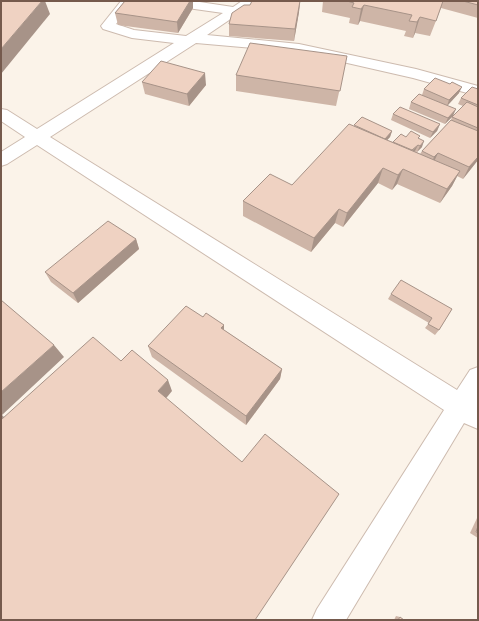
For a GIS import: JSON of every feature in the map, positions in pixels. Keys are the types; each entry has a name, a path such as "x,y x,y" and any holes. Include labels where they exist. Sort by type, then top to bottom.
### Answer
{"street":[{"path":"128,1 108,26 132,34 299,48 416,74 478,91"},
{"path":"166,1 236,11"},
{"path":"1,160 251,1"},
{"path":"1,114 469,412"},
{"path":"328,620 469,412 478,378"}],"building":[{"path":"3,1 42,1 1,49 1,3"},
{"path":"125,1 190,1 177,22 115,13"},
{"path":"252,1 300,1 295,29 229,24 232,13 244,5 250,5"},
{"path":"347,1 443,1 436,21 420,17 417,22 409,21 412,15 364,5 361,9 352,7 354,3"},
{"path":"463,1 478,1 478,5"},
{"path":"250,43 347,56 340,91 236,75"},
{"path":"161,61 205,73 187,94 142,82"},
{"path":"435,78 450,84 452,82 462,87 449,100 424,89"},
{"path":"472,87 478,89 478,105 461,98"},
{"path":"419,94 456,109 448,118 411,102"},
{"path":"467,102 478,107 478,128 452,117"},
{"path":"400,107 440,124 433,132 393,114"},
{"path":"362,117 392,131 385,139 354,125"},
{"path":"451,120 478,131 478,157 469,167 438,153 434,157 422,151"},
{"path":"349,124 460,171 447,189 403,169 398,175 383,168 347,213 339,209 314,238 243,201 270,174 292,185"},
{"path":"411,131 420,136 418,138 424,141 420,146 418,145 412,150 393,142 401,134 406,137"},
{"path":"108,221 136,239 73,293 45,272"},
{"path":"401,280 452,309 439,330 428,324 432,318 391,294"},
{"path":"1,300 54,345 1,392"},
{"path":"186,306 203,317 206,313 224,325 221,328 282,369 246,416 148,346"},
{"path":"93,337 121,361 132,350 168,380 158,391 242,462 265,434 339,494 255,620 1,620 1,418 2,419"}]}
